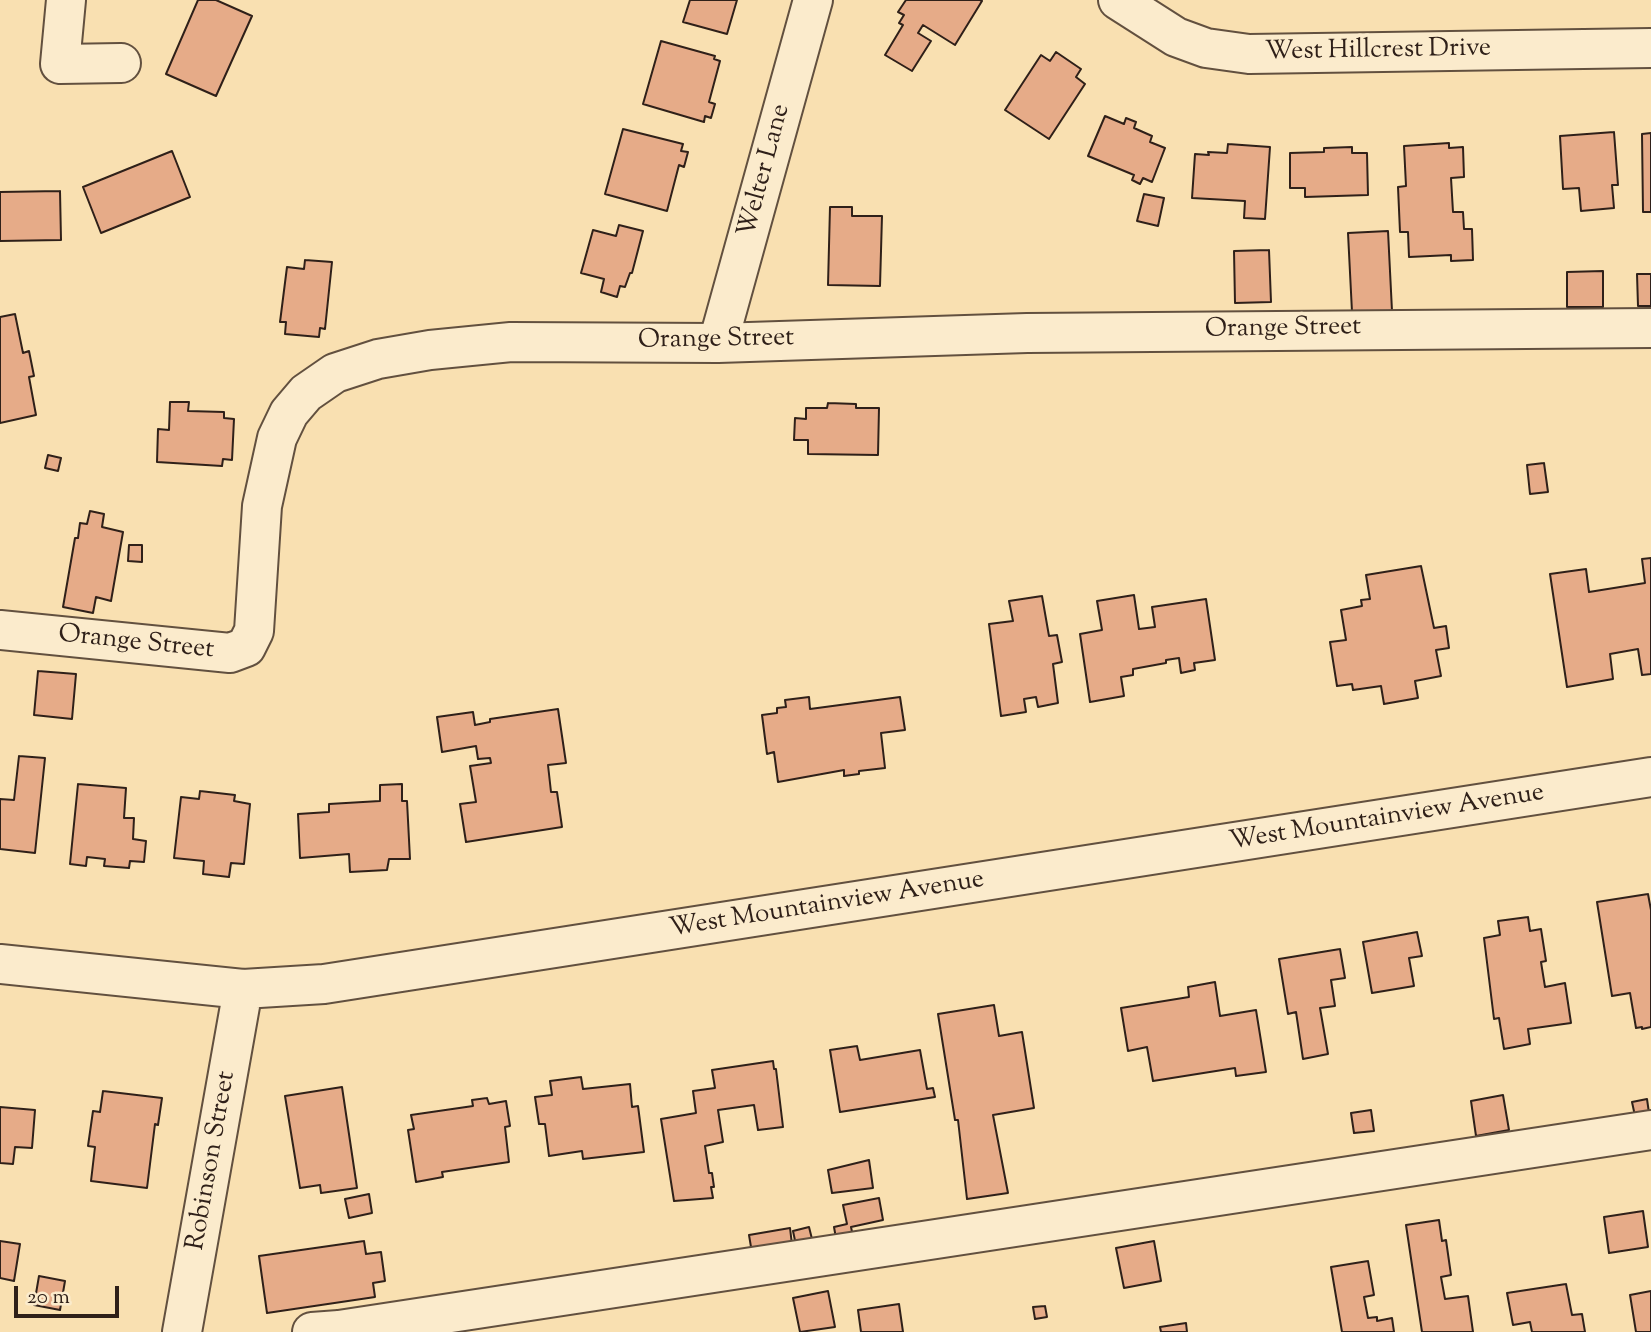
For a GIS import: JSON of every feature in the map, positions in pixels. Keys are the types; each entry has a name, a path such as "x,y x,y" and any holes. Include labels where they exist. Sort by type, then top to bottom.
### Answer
{"street":[{"path":"65,0 60,64 121,62"},
{"name":"Welter Lane","path":"718,343 813,0"},
{"name":"West Hillcrest Drive","path":"1118,0 1176,37 1206,48 1249,54 1651,48"},
{"name":"Orange Street","path":"0,630 230,653 246,648 254,631 262,506 277,438 289,413 306,393 335,373 378,359 430,350 511,342 718,343 1027,333 1651,328"},
{"name":"West Mountainview Avenue","path":"0,964 243,989 324,984 1651,778"},
{"name":"Robinson Street","path":"183,1332 243,989"},
{"path":"312,1332 339,1331 1651,1130"}],"building":[{"path":"198,0 216,0 252,16 216,96 166,74"},
{"path":"690,0 737,0 727,34 683,22"},
{"path":"906,0 982,1 955,45 923,25 918,33 931,41 912,71 885,55 903,25 899,23 904,15 898,12"},
{"path":"661,41 715,56 714,59 720,61 709,102 715,104 711,118 705,116 704,122 643,104"},
{"path":"1056,52 1081,69 1076,77 1085,84 1049,139 1005,110 1041,55 1050,61"},
{"path":"1105,116 1124,124 1126,118 1136,122 1134,128 1152,136 1150,142 1165,148 1152,182 1143,178 1140,184 1132,180 1134,175 1088,156"},
{"path":"623,129 683,144 681,151 688,152 684,167 679,165 667,211 605,194"},
{"path":"1614,132 1618,185 1612,185 1614,208 1581,211 1579,188 1563,189 1560,136"},
{"path":"1651,133 1651,212 1643,212 1642,134"},
{"path":"1449,143 1449,148 1463,147 1464,177 1451,178 1453,212 1463,212 1464,229 1472,229 1473,260 1451,261 1451,255 1409,257 1408,232 1400,232 1398,187 1406,186 1404,146"},
{"path":"1228,144 1270,147 1265,219 1244,218 1245,201 1192,198 1195,154 1227,153"},
{"path":"1352,147 1352,153 1367,153 1368,195 1305,197 1305,188 1290,188 1290,153 1324,152 1324,148"},
{"path":"172,151 190,197 101,233 83,187"},
{"path":"60,191 61,240 0,241 0,192"},
{"path":"1144,194 1164,198 1158,226 1137,221"},
{"path":"830,207 852,207 852,216 882,216 880,286 828,285"},
{"path":"619,225 643,231 632,273 625,287 620,286 617,297 601,292 604,279 581,273 593,230 616,236"},
{"path":"1388,231 1392,311 1352,312 1348,233"},
{"path":"1269,250 1271,302 1235,303 1234,251"},
{"path":"305,260 332,262 325,329 320,328 319,337 285,334 286,322 280,322 287,267 304,269"},
{"path":"1603,271 1603,307 1567,307 1567,272"},
{"path":"1637,274 1651,274 1651,306 1638,306"},
{"path":"15,314 23,353 29,351 34,376 29,377 36,415 0,423 0,317"},
{"path":"170,402 189,402 188,411 224,412 224,418 234,419 232,460 223,459 222,466 157,462 158,429 169,430"},
{"path":"828,403 856,404 856,408 879,408 878,455 808,454 808,440 794,440 795,418 806,419 806,408 827,408"},
{"path":"48,455 61,458 58,471 45,468"},
{"path":"1544,463 1548,492 1530,494 1527,465"},
{"path":"90,511 104,514 102,527 123,532 111,601 96,597 93,613 63,607 75,538 78,538 80,523 87,524"},
{"path":"129,545 142,545 142,562 128,561"},
{"path":"1651,558 1651,674 1642,675 1638,649 1610,654 1613,679 1567,687 1550,574 1586,569 1589,592 1645,583 1642,559"},
{"path":"1421,566 1434,628 1446,626 1449,648 1436,650 1441,676 1415,681 1418,698 1384,704 1381,686 1353,690 1352,684 1337,686 1330,642 1346,640 1341,610 1362,606 1361,600 1370,599 1366,575"},
{"path":"1134,595 1139,629 1155,627 1152,607 1206,599 1215,660 1194,663 1195,670 1181,673 1179,658 1133,669 1133,675 1121,677 1124,696 1090,702 1080,634 1102,630 1097,601"},
{"path":"1042,596 1049,636 1057,635 1062,662 1053,664 1058,703 1038,707 1036,697 1024,699 1026,712 1001,716 989,624 1013,621 1009,601"},
{"path":"38,671 76,674 72,719 34,715"},
{"path":"809,697 810,709 900,697 905,730 881,733 885,768 844,776 844,770 778,782 774,752 767,754 762,715 777,713 777,708 786,707 785,700"},
{"path":"558,709 566,763 548,765 551,792 557,792 562,827 466,842 460,804 476,802 470,766 491,763 490,758 478,759 476,746 442,752 437,717 473,712 475,725 490,722 490,719"},
{"path":"19,756 45,758 35,853 0,849 0,799 14,800"},
{"path":"78,784 126,788 124,818 134,818 133,839 146,841 144,862 130,861 129,868 104,866 105,859 87,857 86,866 70,864"},
{"path":"402,784 402,801 407,801 410,859 389,859 387,870 350,872 349,854 300,858 298,814 329,812 329,804 380,801 380,785"},
{"path":"200,791 235,795 234,801 250,804 244,864 231,863 229,877 203,874 204,861 174,858 181,797 199,799"},
{"path":"1648,894 1651,910 1651,1027 1642,1029 1636,1028 1630,993 1612,996 1597,902"},
{"path":"1528,917 1530,931 1541,929 1546,961 1541,962 1545,987 1565,983 1571,1023 1528,1029 1530,1044 1504,1049 1499,1018 1494,1019 1484,938 1500,935 1498,921"},
{"path":"1417,932 1422,956 1409,958 1414,986 1372,993 1363,942"},
{"path":"1340,949 1345,978 1331,980 1335,1006 1320,1008 1328,1054 1303,1059 1296,1012 1288,1014 1279,959"},
{"path":"1215,982 1220,1016 1256,1010 1266,1072 1236,1076 1235,1068 1153,1081 1147,1047 1128,1051 1121,1008 1189,997 1188,987"},
{"path":"994,1005 999,1036 1022,1032 1034,1108 993,1115 1008,1193 967,1199 958,1120 955,1120 938,1014"},
{"path":"857,1046 860,1060 920,1050 927,1089 933,1088 935,1097 840,1112 830,1050"},
{"path":"773,1061 783,1127 758,1130 754,1105 718,1110 723,1142 705,1146 709,1173 712,1173 713,1198 674,1201 661,1119 696,1113 693,1091 715,1088 712,1070"},
{"path":"581,1077 583,1089 630,1084 632,1107 638,1106 644,1152 583,1159 582,1151 549,1156 545,1124 539,1124 535,1097 552,1095 550,1081"},
{"path":"342,1087 357,1188 321,1193 320,1185 300,1188 285,1096"},
{"path":"103,1091 162,1098 158,1125 155,1124 147,1188 91,1181 95,1147 88,1146 93,1111 100,1112"},
{"path":"1503,1095 1509,1130 1476,1136 1471,1101"},
{"path":"487,1098 489,1104 506,1101 510,1126 505,1127 509,1162 442,1172 443,1177 416,1182 408,1130 414,1129 411,1115 473,1106 472,1100"},
{"path":"1647,1099 1649,1113 1635,1116 1632,1102"},
{"path":"0,1107 35,1110 32,1148 15,1147 13,1164 0,1163"},
{"path":"1371,1110 1374,1131 1354,1133 1351,1113"},
{"path":"869,1160 873,1188 832,1193 828,1170"},
{"path":"369,1194 372,1213 349,1218 345,1199"},
{"path":"879,1198 883,1220 851,1227 854,1241 837,1244 834,1227 847,1224 843,1205"},
{"path":"1643,1211 1648,1247 1609,1253 1604,1217"},
{"path":"1439,1220 1442,1241 1446,1240 1451,1275 1441,1277 1445,1299 1468,1296 1473,1332 1422,1332 1406,1225"},
{"path":"809,1227 814,1247 797,1250 793,1231"},
{"path":"790,1228 793,1253 753,1259 749,1235"},
{"path":"0,1241 20,1244 14,1281 0,1278"},
{"path":"364,1241 366,1254 381,1252 385,1281 373,1283 375,1297 267,1313 259,1256"},
{"path":"1154,1241 1161,1281 1124,1288 1116,1248"},
{"path":"1368,1261 1374,1295 1364,1297 1368,1318 1377,1317 1377,1321 1392,1318 1394,1332 1342,1332 1331,1267"},
{"path":"39,1276 65,1281 60,1310 34,1305"},
{"path":"1566,1284 1572,1315 1582,1314 1585,1332 1532,1332 1530,1322 1513,1325 1507,1293"},
{"path":"828,1291 835,1327 800,1332 793,1298"},
{"path":"1651,1291 1651,1332 1636,1332 1630,1295"},
{"path":"899,1304 903,1332 861,1332 858,1310"},
{"path":"1045,1306 1047,1317 1035,1319 1033,1307"},
{"path":"1186,1323 1187,1332 1161,1332 1160,1327"}]}
